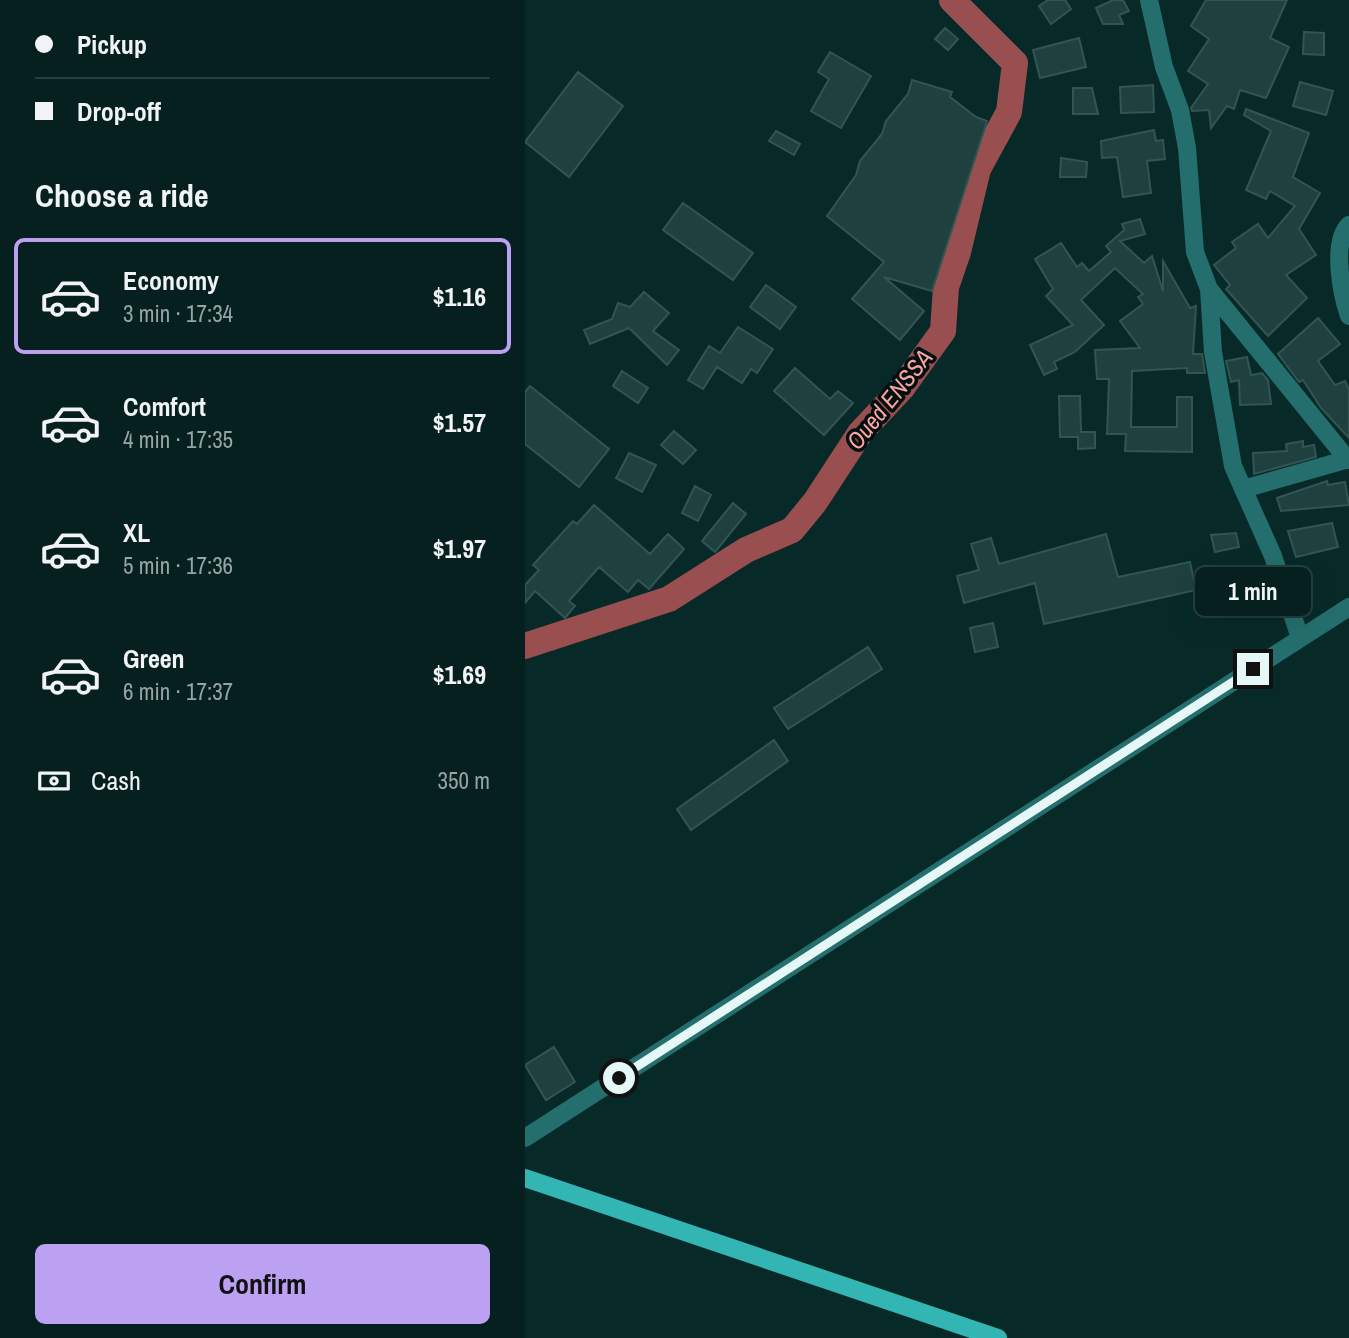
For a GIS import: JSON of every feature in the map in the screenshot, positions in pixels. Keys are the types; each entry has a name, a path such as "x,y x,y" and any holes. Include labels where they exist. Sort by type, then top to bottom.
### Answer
{"main road":[{"path":"525,1178 998,1338"}],"street":[{"path":"1149,0 1164,67 1180,110 1187,148 1195,252 1209,289 1222,417 1233,466 1273,556 1300,638"},
{"path":"1349,225 1344,230 1339,263 1349,314"},
{"path":"1209,289 1348,460 1243,489"},
{"path":"525,1138 1349,607"}],"building":[{"path":"1048,0 1065,0 1071,9 1051,24 1039,6"},
{"path":"1113,0 1123,0 1129,11 1119,15 1123,24 1103,24 1096,8"},
{"path":"1206,0 1287,0 1270,38 1289,47 1266,98 1240,90 1234,109 1227,106 1211,128 1209,110 1192,111 1191,108 1208,84 1188,71 1209,39 1191,26"},
{"path":"945,28 958,39 948,50 935,39"},
{"path":"1304,32 1324,33 1324,55 1303,54"},
{"path":"1079,38 1086,67 1040,78 1033,50"},
{"path":"830,52 871,76 841,128 811,111 829,79 818,72"},
{"path":"578,72 623,106 569,177 525,142"},
{"path":"912,80 952,92 950,97 976,117 987,121 932,291 884,277 924,311 900,340 852,299 884,262 827,216 856,175 860,161 882,134 886,121 908,94"},
{"path":"1300,82 1333,91 1326,115 1293,106"},
{"path":"1153,85 1154,112 1121,113 1120,87"},
{"path":"1073,88 1092,88 1098,114 1073,114"},
{"path":"1246,109 1309,133 1293,177 1320,193 1299,229 1316,255 1286,275 1307,298 1268,336 1226,289 1230,285 1214,265 1236,248 1232,242 1258,224 1268,238 1295,206 1270,191 1266,199 1246,190 1271,131 1244,115"},
{"path":"1154,130 1156,141 1163,140 1165,159 1147,161 1151,193 1123,197 1117,157 1102,158 1101,141"},
{"path":"776,131 800,144 794,155 769,141"},
{"path":"1061,158 1087,162 1086,177 1060,177"},
{"path":"683,203 753,253 733,280 663,230"},
{"path":"1140,219 1145,234 1120,241 1144,263 1152,256 1163,291 1163,261 1190,308 1196,306 1193,354 1202,354 1205,373 1187,373 1187,368 1132,371 1131,427 1177,427 1177,397 1192,397 1192,452 1125,451 1126,434 1107,434 1109,379 1097,379 1095,350 1140,348 1120,321 1143,304 1138,297 1143,294 1115,268 1081,300 1104,325 1075,352 1054,362 1057,369 1044,375 1030,345 1073,325 1046,296 1053,289 1035,259 1061,243 1077,267 1082,263 1089,271 1111,252 1106,246 1124,230 1122,224"},
{"path":"766,285 796,307 780,329 750,307"},
{"path":"644,292 669,313 653,331 679,350 667,365 629,328 590,344 584,330 612,319 618,303 630,307"},
{"path":"1318,318 1340,344 1318,361 1335,385 1345,381 1349,390 1349,438 1321,408 1303,380 1299,382 1278,354"},
{"path":"738,327 773,349 757,373 751,369 742,383 717,367 703,389 688,380 709,346 720,353"},
{"path":"1247,357 1251,375 1262,373 1268,380 1271,404 1240,405 1239,380 1231,382 1226,361"},
{"path":"795,368 830,399 838,391 853,403 824,435 774,391"},
{"path":"622,371 648,388 638,403 613,386"},
{"path":"530,386 609,449 579,487 525,444 525,392"},
{"path":"1059,396 1080,396 1081,432 1095,432 1095,448 1078,449 1078,437 1060,437"},
{"path":"674,431 696,450 683,464 661,445"},
{"path":"1303,441 1303,447 1314,445 1316,457 1254,474 1253,453 1287,451 1286,444"},
{"path":"629,453 656,465 642,492 616,478"},
{"path":"1327,481 1328,485 1345,482 1349,505 1281,511 1277,498"},
{"path":"695,486 711,495 698,521 682,513"},
{"path":"733,503 746,514 715,552 702,541"},
{"path":"594,505 650,554 668,534 684,549 649,589 638,580 628,592 599,567 569,601 575,606 565,618 535,591 525,603 525,585 539,570 533,565 573,521 577,524"},
{"path":"1332,523 1338,547 1296,557 1288,531"},
{"path":"1236,533 1239,547 1215,552 1211,535"},
{"path":"1106,534 1118,577 1190,562 1196,590 1044,624 1035,583 964,603 957,576 979,570 971,544 991,538 999,564"},
{"path":"993,623 998,647 975,652 970,628"},
{"path":"868,647 882,669 788,729 774,708"},
{"path":"774,740 788,761 691,830 677,809"},
{"path":"554,1047 575,1082 546,1100 525,1065"}],"waterway":[{"name":"Oued ENSSA","path":"525,646 669,599 746,550 792,530 815,502 860,433 902,388 943,331 946,287 958,252 978,169 1009,112 1015,63 952,0"}],"route":[{"path":"619,1078 1253,669"}]}
